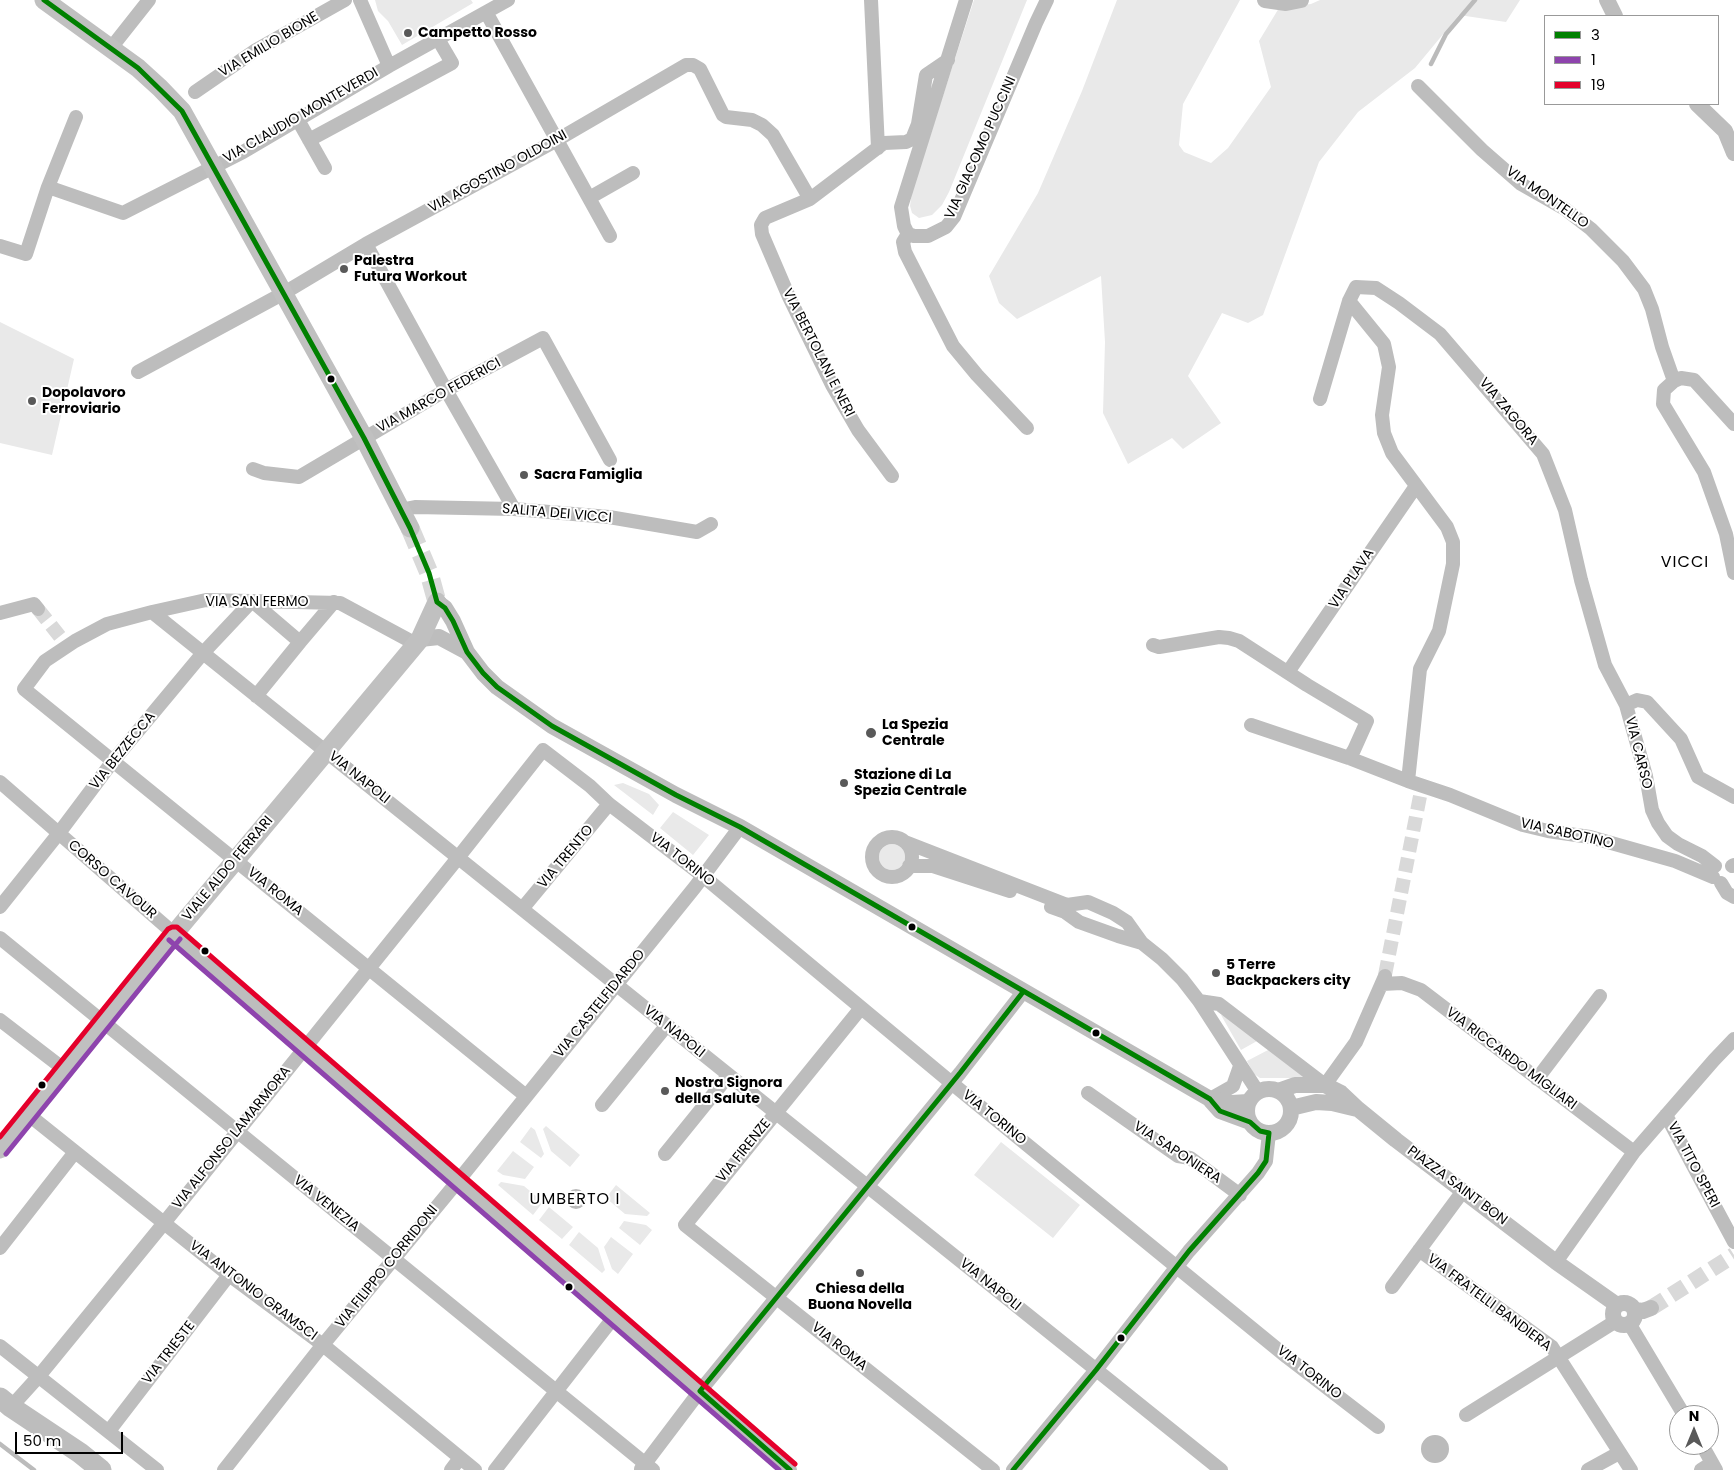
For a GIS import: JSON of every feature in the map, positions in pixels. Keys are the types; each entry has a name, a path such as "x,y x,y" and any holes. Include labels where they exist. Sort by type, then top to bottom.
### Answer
{"main road":[{"path":"44,0 153,81 182,111 364,438 410,528"},
{"name":"VIALE ALDO FERRARI","path":"0,1149 174,934 418,642 437,602"},
{"path":"5,1403 80,1453 101,1470"}],"street":[{"path":"111,48 148,0"},
{"name":"VIA EMILIO BIONE","path":"195,92 256,50 345,0"},
{"name":"VIA CLAUDIO MONTEVERDI","path":"360,0 389,66"},
{"name":"VIA CLAUDIO MONTEVERDI","path":"48,187 123,212 243,152 389,66 508,0"},
{"path":"871,0 878,148"},
{"path":"966,0 901,208 904,226 908,234 903,242 905,252 953,346 977,375 1027,428"},
{"name":"VIA GIACOMO PUCCINI","path":"908,234 921,236 936,232 946,227 954,217 1048,0"},
{"path":"1265,0 1286,3 1301,0"},
{"path":"1607,0 1614,15"},
{"path":"486,12 610,236"},
{"path":"309,140 452,63 438,40"},
{"path":"810,199 884,143 906,142 912,139 918,124 926,75 948,60"},
{"name":"VIA AGOSTINO OLDOINI","path":"138,372 284,293 366,244 557,140 690,64 700,69 723,115 730,118 752,120 770,132 781,147 810,199"},
{"name":"VIA MONTELLO","path":"1418,86 1482,150 1520,184 1565,209 1591,229 1623,261 1644,289 1674,381"},
{"path":"1698,105 1725,131 1734,153"},
{"path":"0,246 26,254 48,187 76,117"},
{"path":"298,120 325,168"},
{"path":"589,198 633,173"},
{"name":"VIA BERTOLANI E NERI","path":"810,199 765,218 762,222 762,234 789,297 832,385 858,430 892,476"},
{"path":"366,244 514,509"},
{"name":"VIA ZAGORA","path":"1349,301 1356,287 1376,288 1440,334 1543,454 1565,510 1581,580 1605,665 1626,706"},
{"path":"1320,399 1349,301"},
{"path":"1251,725 1349,758 1408,781 1420,669 1439,631 1453,564 1453,542 1447,527 1392,453 1384,433 1382,416 1389,367 1384,344 1349,301"},
{"name":"VIA MARCO FEDERICI","path":"253,469 264,474 299,477 446,390 544,338 610,460"},
{"path":"1734,424 1694,380 1681,378 1674,381 1664,390 1663,404 1704,472 1726,534 1734,574"},
{"name":"VIA PLAVA","path":"1288,672 1416,486"},
{"name":"SALITA DEI VICCI","path":"400,510 415,507 514,509 609,517 697,532 711,524"},
{"name":"VIA SAN FERMO","path":"24,689 45,661 64,642 107,624 206,600 340,603 418,642"},
{"path":"252,601 300,642"},
{"name":"VIA BEZZECCA","path":"0,907 113,761 203,653 252,601"},
{"path":"256,696 334,602"},
{"path":"437,602 445,608 467,652 483,673 497,687 552,726 676,795 740,827 1210,1099 1232,1103 1253,1097 1270,1089 1278,1091 1287,1099 1290,1108 1290,1118 1285,1126 1276,1132 1260,1131 1250,1122 1220,1111 1210,1099"},
{"path":"0,613 34,604 38,609"},
{"name":"VIA NAPOLI","path":"152,612 1220,1470"},
{"path":"418,642 439,637 467,652"},
{"path":"1153,645 1160,646 1219,637 1239,640 1307,685 1367,720 1349,758"},
{"name":"VIA ROMA","path":"24,689 526,1096"},
{"name":"VIA CARSO","path":"1723,878 1702,856 1678,844 1668,836 1658,823 1652,810 1646,776 1626,706 1636,700 1647,702 1681,739 1698,777 1734,797"},
{"name":"VIA TORINO","path":"543,750 590,786 609,804 703,876 951,1083 1287,1357 1378,1428"},
{"name":"VIA ALFONSO LAMARMORA","path":"5,1403 40,1376 543,750"},
{"name":"VIA SABOTINO","path":"1408,781 1450,795 1523,825 1590,837 1675,861 1723,878"},
{"name":"CORSO CAVOUR","path":"0,782 790,1470"},
{"name":"VIA TRENTO","path":"522,909 609,804"},
{"name":"VIA CASTELFIDARDO","path":"458,1181 703,876 740,827"},
{"path":"905,842 911,853 909,866 905,871 894,876 881,874 873,864 872,851 880,841 893,837 1067,905 1088,902 1127,922 1142,943 1182,979 1240,1066 1253,1097 1246,1111 1250,1122"},
{"path":"909,866 933,866 984,884 1005,889 1065,912 1079,922 1142,943"},
{"path":"1723,878 1727,893 1734,897"},
{"path":"1070,916 1072,909 1078,903"},
{"name":"VIA VENEZIA","path":"0,938 238,1131 646,1468"},
{"name":"VIA RICCARDO MIGLIARI","path":"1325,1085 1356,1042 1383,979 1402,983 1421,990 1634,1152"},
{"path":"646,1468 700,1391 868,1186 1023,992"},
{"path":"1537,1079 1600,996"},
{"path":"1198,1001 1218,1004 1325,1085"},
{"name":"VIA FIRENZE","path":"685,1224 861,1008"},
{"path":"0,1011 41,1043 46,1055"},
{"path":"0,1020 64,1070"},
{"path":"602,1105 666,1025"},
{"path":"1556,1262 1634,1152 1734,1039"},
{"path":"1210,1099 1232,1086 1240,1066"},
{"path":"665,1154 729,1075"},
{"path":"1278,1091 1295,1085 1325,1085"},
{"name":"PIAZZA SAINT BON","path":"1325,1085 1341,1093 1358,1110 1463,1191 1556,1262 1630,1314"},
{"name":"VIA SAPONIERA","path":"1088,1093 1178,1156 1190,1158 1240,1195"},
{"name":"PIAZZA SAINT BON","path":"1290,1108 1316,1102 1332,1102 1358,1110"},
{"name":"VIA ANTONIO GRAMSCI","path":"29,1115 229,1275 323,1345 475,1470"},
{"name":"VIA TITO SPERI","path":"1666,1115 1734,1242"},
{"path":"1013,1470 1096,1370 1177,1266 1258,1174 1266,1160 1269,1133"},
{"path":"0,1248 75,1152"},
{"name":"VIA FILIPPO CORRIDONI","path":"224,1470 323,1345 458,1181"},
{"path":"1392,1287 1463,1191"},
{"name":"VIA ROMA","path":"685,1224 992,1470"},
{"name":"VIA FRATELLI BANDIERA","path":"1419,1250 1552,1347 1631,1470"},
{"name":"VIA TRIESTE","path":"108,1431 229,1275"},
{"path":"1466,1414 1558,1356 1630,1314 1679,1405"},
{"path":"495,1470 614,1317"},
{"path":"0,1346 157,1470"},
{"path":"1588,1470 1619,1453"},
{"path":"1705,1455 1710,1468"},
{"path":"451,1470 460,1458"}],"shaded area":[{"name":"Campetto Rosso","path":"375,0 471,0 473,3 402,45 388,21 378,11"},
{"path":"974,0 1027,0 949,192 942,205 932,215 919,218 912,213 910,206 912,191"},
{"path":"1117,0 1240,0 1183,104 1179,145 1184,152 1211,163 1228,148 1271,87 1259,41 1279,8 1311,4 1320,0 1520,0 1506,22 1459,15 1415,68 1358,112 1319,162 1263,315 1248,323 1222,313 1188,376 1221,423 1183,449 1172,438 1128,464 1103,413 1105,342 1101,276 1017,319 999,303 989,276 1038,193 1082,91"},
{"name":"Dopolavoro Ferroviario","path":"0,322 74,359 52,455 0,443"},
{"path":"623,783 649,794 659,805 653,815 614,785"},
{"path":"673,812 709,835 693,855 660,828"},
{"path":"892,844 901,848 905,857 901,866 892,870 883,866 879,857 883,848"},
{"path":"1221,1015 1226,1016 1257,1041 1241,1050"},
{"path":"1270,1049 1305,1078 1260,1078 1254,1074 1247,1061"},
{"path":"546,1126 580,1155 570,1167 551,1151 543,1129"},
{"path":"531,1127 535,1130 544,1154 541,1158 520,1142"},
{"path":"1001,1142 1080,1205 1053,1238 974,1175"},
{"path":"513,1151 534,1167 525,1179 503,1175 497,1171"},
{"path":"501,1182 524,1186 543,1202 533,1215 498,1185"},
{"path":"616,1185 650,1213 647,1216 625,1214 606,1198"},
{"path":"576,1189 583,1192 586,1199 583,1206 576,1209 569,1206 566,1199 569,1192"},
{"path":"549,1207 573,1227 562,1239 539,1220"},
{"path":"624,1221 646,1225 652,1230 640,1245 619,1228"},
{"path":"579,1232 598,1248 605,1270 602,1273 569,1245"},
{"path":"611,1237 633,1254 618,1274 612,1269 604,1247"},
{"path":"1435,1435 1445,1439 1449,1449 1445,1459 1435,1463 1425,1459 1421,1449 1425,1439"}],"waterway":[{"path":"1431,64 1446,34 1475,0"},
{"path":"0,1444 34,1470"}],"tunnel":[{"path":"410,528 429,573 437,602"},
{"path":"38,609 61,638"},
{"path":"1385,975 1422,786"},
{"path":"1651,1308 1734,1255"}],"transit line":[{"name":"3","path":"44,0 138,68 182,111 364,438 410,528 429,573 437,602 445,608 453,621 467,652 483,673 497,687 552,726 676,795 740,827 1210,1099 1220,1111 1250,1122 1260,1131 1269,1133 1266,1161 1258,1173 1189,1251 1096,1370 1013,1470"},
{"name":"19","path":"0,1137 168,929 177,927 795,1464"},
{"name":"1","path":"6,1154 180,939"},
{"name":"1","path":"169,940 779,1470"},
{"name":"3","path":"790,1470 700,1391 960,1073 1023,992"}],"place":[{"name":"Campetto Rosso","path":"408,33"},
{"name":"Palestra Futura Workout","path":"344,269"},
{"name":"Dopolavoro Ferroviario","path":"32,401"},
{"name":"Sacra Famiglia","path":"524,475"},
{"name":"La Spezia Centrale","path":"871,733"},
{"name":"Stazione di La Spezia Centrale","path":"844,783"},
{"name":"5 Terre Backpackers city","path":"1216,973"},
{"name":"Nostra Signora della Salute","path":"665,1091"},
{"name":"Chiesa della Buona Novella","path":"860,1273"}],"district":[{"name":"VICCI","path":"1685,563"},
{"name":"UMBERTO I","path":"575,1200"}]}
